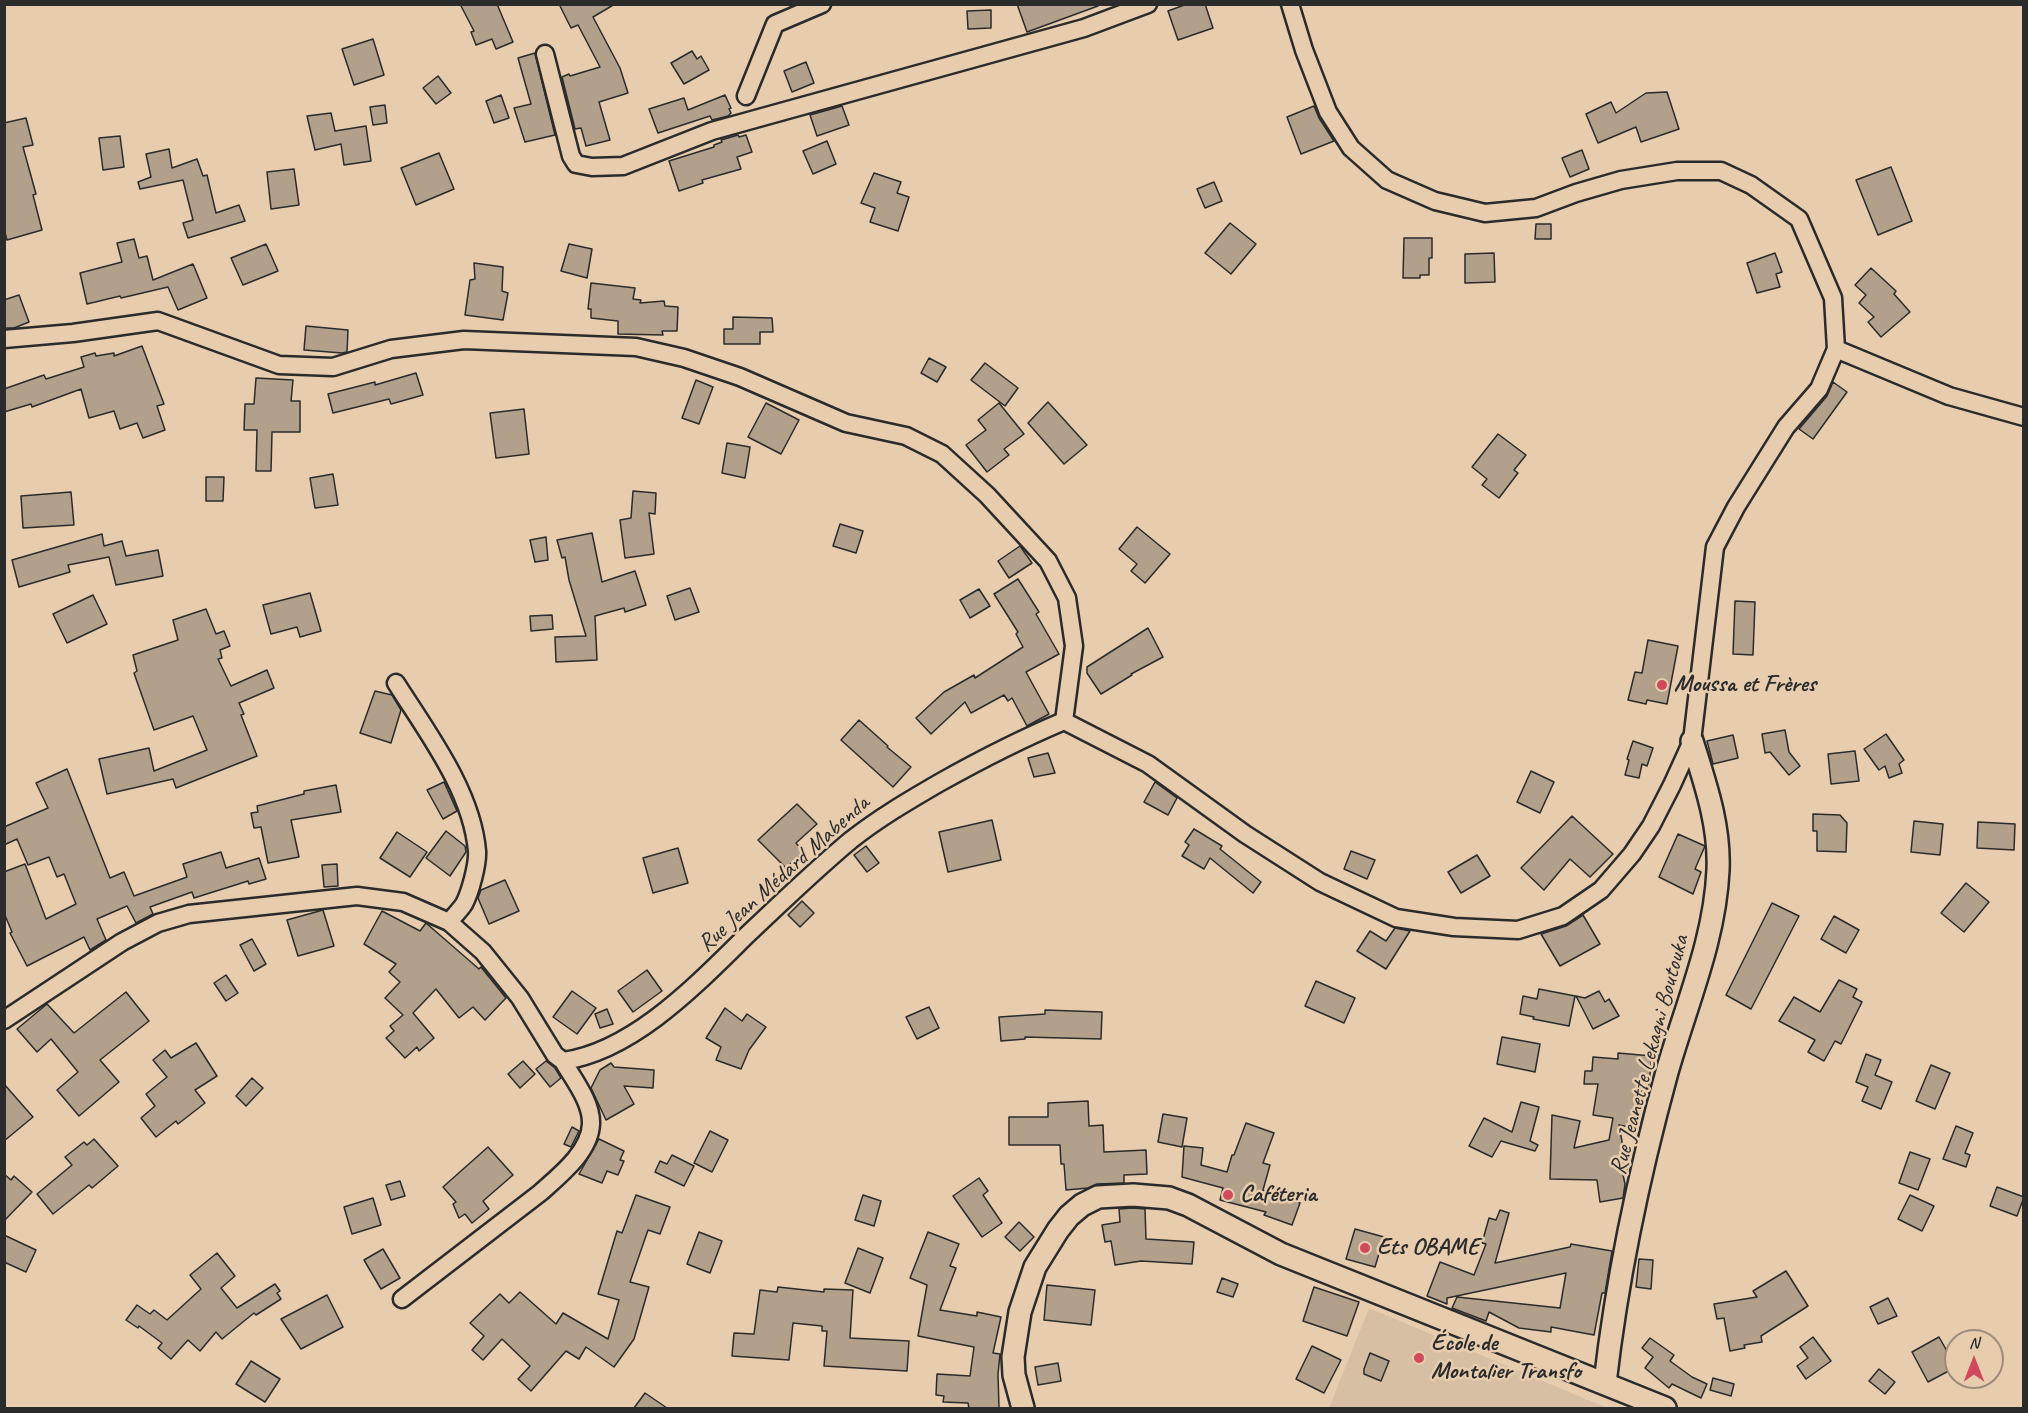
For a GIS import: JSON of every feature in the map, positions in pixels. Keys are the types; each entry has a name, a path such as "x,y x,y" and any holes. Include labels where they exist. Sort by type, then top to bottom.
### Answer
{"street":[{"path":"746,96 775,24 822,4"},
{"path":"545,54 571,156 576,164 592,167 623,166 712,131 1084,28 1148,4"},
{"path":"4,339 73,333 158,321 279,365 333,367 391,349 464,340 636,347 684,358 740,376 846,423 906,436 942,454 987,495 1048,561 1067,598 1074,646 1064,721 1148,764 1245,834 1320,882 1396,918 1454,927 1518,930 1563,916 1601,890 1632,854 1652,826 1692,741 1715,547 1736,507 1786,427 1819,389 1836,349 1833,298 1799,219 1751,185 1721,171 1677,171 1622,180 1576,193 1536,208 1485,213 1435,201 1387,180 1351,148 1328,112 1304,50 1290,4"},
{"path":"1836,349 1949,396 2024,417"},
{"path":"396,683 446,762 467,809 477,852 472,882 464,904 449,922"},
{"name":"Rue Jean Médard Mabenda","path":"563,1061 575,1059 612,1045 652,1020 701,981 747,935 850,841 889,811 982,759 1064,721"},
{"name":"Rue Jeanette Lekagni Boutouka","path":"1605,1383 1620,1275 1636,1204 1667,1072 1708,939 1715,903 1718,867 1712,807 1692,741"},
{"path":"4,1020 122,942 158,923 189,914 357,896 403,902 449,922 483,952 520,998 555,1054 563,1061 581,1093 591,1123 589,1137 582,1150 560,1175 540,1193 402,1299"},
{"path":"1023,1408 1014,1375 1014,1348 1020,1312 1035,1267 1058,1230 1076,1210 1098,1197 1124,1195 1169,1198 1188,1205 1291,1258 1665,1408"}],"shaded area":[{"name":"École de Montalier Transfo","path":"1369,1308 1607,1408 1329,1408"}],"building":[{"path":"460,4 497,4 513,42 496,49 492,39 476,45 471,32 474,31"},
{"path":"559,4 615,4 593,17 620,68 628,93 599,102 610,140 586,146 581,128 575,129 562,77 600,67 578,25 571,28"},
{"path":"1017,4 1097,4 1098,6 1027,32"},
{"path":"1187,4 1205,4 1213,28 1178,40 1168,11"},
{"path":"991,10 991,28 968,29 967,11"},
{"path":"373,39 384,75 354,85 342,49"},
{"path":"692,51 697,59 701,56 709,70 684,84 671,63"},
{"path":"535,53 555,135 525,142 514,108 531,104 518,58"},
{"path":"806,62 814,83 792,92 784,71"},
{"path":"438,76 451,93 436,104 423,88"},
{"path":"1667,92 1679,129 1641,142 1636,127 1598,143 1586,114 1611,102 1616,113 1646,93"},
{"path":"501,95 509,118 494,123 486,101"},
{"path":"725,95 731,108 728,116 712,120 710,116 658,133 649,109 684,98 688,110"},
{"path":"385,105 387,123 373,125 370,107"},
{"path":"842,106 849,125 817,136 810,115"},
{"path":"1314,106 1334,141 1301,154 1287,117"},
{"path":"331,113 335,131 366,126 371,161 344,165 341,144 315,150 307,116"},
{"path":"26,118 33,145 23,147 36,194 33,195 42,230 7,240 4,229 4,123"},
{"path":"738,135 739,137 746,135 752,152 737,157 741,169 702,180 703,183 679,191 669,161 714,147 722,142 721,140"},
{"path":"120,136 124,167 103,170 99,138"},
{"path":"827,141 836,164 813,174 803,151"},
{"path":"169,149 172,168 197,159 203,176 207,175 216,213 239,205 245,221 188,238 183,223 193,220 183,180 140,189 138,182 151,177 146,154"},
{"path":"1582,150 1589,169 1570,177 1562,158"},
{"path":"439,153 454,189 416,205 401,168"},
{"path":"1891,167 1912,221 1878,235 1856,180"},
{"path":"294,169 299,205 271,209 267,172"},
{"path":"874,173 901,182 897,193 909,197 898,231 870,222 875,208 861,203"},
{"path":"1214,182 1222,201 1205,208 1197,189"},
{"path":"1230,223 1256,244 1231,274 1205,253"},
{"path":"1536,224 1551,224 1551,239 1535,239"},
{"path":"1404,238 1432,238 1429,275 1420,275 1420,278 1403,278"},
{"path":"134,239 139,258 147,256 153,280 193,264 207,298 178,310 168,287 87,304 80,273 122,262 117,243"},
{"path":"266,244 278,271 243,285 231,258"},
{"path":"569,244 592,249 587,278 561,271"},
{"path":"1494,253 1495,282 1465,283 1465,254"},
{"path":"1775,253 1782,272 1776,274 1780,287 1757,293 1747,263"},
{"path":"474,263 503,267 502,291 508,293 503,320 465,315 470,280 475,279"},
{"path":"1871,268 1896,291 1894,294 1910,312 1881,337 1868,322 1874,317 1859,303 1866,295 1855,285"},
{"path":"591,283 635,288 633,299 641,300 640,303 664,301 665,306 678,307 677,331 662,331 663,335 618,334 618,321 591,318 591,309 588,309"},
{"path":"19,295 29,322 14,328 4,328 4,300"},
{"path":"733,317 772,318 773,332 760,332 760,344 724,344 724,329 733,329"},
{"path":"306,326 348,330 347,352 304,350"},
{"path":"142,346 164,404 157,406 165,430 143,438 137,423 120,429 114,411 89,418 81,389 32,407 31,404 4,412 4,389 44,375 46,379 84,367 81,357 95,353 96,356 114,353 114,356"},
{"path":"929,358 946,367 937,382 921,373"},
{"path":"985,363 1018,388 1005,406 971,380"},
{"path":"416,373 423,395 391,404 389,399 333,413 328,394 375,382 375,385"},
{"path":"256,378 293,380 291,401 300,401 300,432 272,432 271,471 256,471 257,430 244,430 245,404 254,404"},
{"path":"696,380 713,387 699,424 682,418"},
{"path":"1833,382 1847,392 1813,439 1799,429 1827,396"},
{"path":"1048,402 1087,445 1064,464 1028,423"},
{"path":"766,403 799,420 781,454 748,437"},
{"path":"999,403 1024,434 1004,449 1009,455 987,472 966,445 986,430 978,420"},
{"path":"524,409 529,454 496,458 490,413"},
{"path":"1498,434 1526,455 1514,470 1518,473 1499,498 1482,485 1487,479 1472,467"},
{"path":"727,443 750,447 745,478 722,473"},
{"path":"333,474 338,505 315,508 310,478"},
{"path":"206,477 224,477 223,501 206,501"},
{"path":"633,491 656,493 655,514 649,513 654,554 625,558 620,520 631,518"},
{"path":"71,492 74,525 23,528 21,496"},
{"path":"840,524 863,531 856,553 833,546"},
{"path":"1137,527 1170,554 1145,583 1131,571 1137,564 1119,549"},
{"path":"592,533 602,582 635,571 646,605 625,612 624,608 595,616 597,660 556,662 555,637 586,636 569,580 565,557 562,558 557,540"},
{"path":"102,534 104,546 122,541 126,556 158,550 163,576 116,585 109,557 68,565 70,572 19,587 12,560"},
{"path":"546,537 548,560 535,562 530,540"},
{"path":"1020,546 1032,563 1009,578 998,561"},
{"path":"1018,579 1039,612 1036,614 1059,654 1026,672 1049,714 1027,726 1012,698 1008,701 1004,695 971,713 965,702 931,734 916,718 944,692 974,675 975,678 1023,647 1016,634 1018,632 994,594"},
{"path":"690,588 699,612 675,620 667,596"},
{"path":"979,589 990,606 970,618 960,600"},
{"path":"310,593 321,631 300,637 297,627 271,634 263,605"},
{"path":"93,595 107,624 67,643 53,614"},
{"path":"1735,601 1755,602 1753,655 1733,654"},
{"path":"206,609 216,634 224,631 230,646 220,650 222,658 218,659 231,686 267,670 274,688 239,703 244,714 241,715 257,756 176,788 173,779 107,794 99,759 149,748 154,771 207,750 193,716 154,730 134,673 137,671 133,655 178,640 173,620"},
{"path":"552,615 553,629 531,631 530,616"},
{"path":"1148,628 1163,657 1131,674 1101,694 1087,673 1087,667"},
{"path":"1648,640 1678,646 1667,704 1647,700 1646,704 1628,700 1635,672 1642,673"},
{"path":"375,691 392,695 401,710 391,743 360,733"},
{"path":"859,720 911,767 893,787 841,740"},
{"path":"1785,730 1789,752 1800,766 1789,775 1770,752 1765,753 1762,734"},
{"path":"1886,734 1904,760 1899,764 1902,773 1889,778 1885,766 1879,770 1864,749"},
{"path":"1733,735 1738,758 1713,764 1707,741"},
{"path":"1633,741 1653,748 1647,766 1642,764 1639,778 1625,775"},
{"path":"1855,751 1859,781 1831,784 1828,754"},
{"path":"1048,753 1055,773 1034,777 1028,758"},
{"path":"67,769 110,878 124,872 134,896 187,877 183,864 221,852 226,868 259,858 266,879 249,884 248,881 194,898 192,892 150,907 153,914 136,923 127,906 97,919 106,940 90,950 84,937 27,966 10,933 12,932 4,913 4,872 25,864 46,919 76,904 64,874 57,877 49,857 28,865 17,839 4,845 4,827 48,808 36,783"},
{"path":"1531,771 1554,782 1540,813 1517,802"},
{"path":"444,782 457,811 443,819 427,790"},
{"path":"1155,782 1177,798 1168,815 1144,802"},
{"path":"336,785 341,812 291,820 299,857 268,863 261,827 254,828 251,813 258,812 257,806 304,794 304,791"},
{"path":"797,804 817,824 796,843 804,852 786,868 758,840"},
{"path":"1813,814 1840,815 1847,823 1846,852 1817,851 1817,831 1813,831"},
{"path":"1572,816 1613,854 1590,877 1570,859 1544,890 1521,868"},
{"path":"992,820 1001,860 948,872 939,832"},
{"path":"1914,821 1943,824 1940,855 1911,852"},
{"path":"1978,822 2015,824 2014,850 1977,848"},
{"path":"1194,829 1222,846 1220,849 1261,882 1253,893 1210,858 1204,869 1182,856 1189,845 1185,842"},
{"path":"446,831 465,846 466,852 450,876 426,858"},
{"path":"397,832 427,852 410,877 380,858"},
{"path":"1678,834 1705,846 1695,869 1701,872 1693,894 1659,877"},
{"path":"866,846 879,863 867,872 854,855"},
{"path":"678,848 688,883 653,893 643,858"},
{"path":"1351,851 1375,860 1367,879 1344,869"},
{"path":"1477,855 1490,876 1461,893 1448,872"},
{"path":"337,864 338,886 324,887 322,865"},
{"path":"505,880 519,911 489,924 478,898 481,890"},
{"path":"1966,883 1989,902 1964,932 1941,913"},
{"path":"802,901 814,913 800,927 788,915"},
{"path":"1772,903 1799,916 1751,1009 1726,995"},
{"path":"323,910 334,946 298,956 287,920"},
{"path":"382,911 420,931 426,923 479,969 481,967 506,998 485,1020 473,1007 459,1018 436,989 413,1013 434,1038 419,1051 417,1047 405,1058 386,1038 394,1031 390,1026 403,1015 385,998 400,982 389,972 396,964 364,944"},
{"path":"1583,915 1600,944 1560,966 1541,934 1566,926"},
{"path":"1834,916 1859,930 1846,953 1821,939"},
{"path":"1395,928 1410,931 1386,969 1357,951 1370,931 1386,941"},
{"path":"252,939 266,964 254,971 240,945"},
{"path":"647,970 662,991 633,1012 618,991"},
{"path":"226,975 238,993 226,1001 214,983"},
{"path":"1839,980 1857,989 1853,997 1862,1002 1841,1044 1835,1041 1824,1061 1808,1052 1815,1040 1779,1021 1794,997 1820,1012"},
{"path":"1316,981 1355,998 1344,1023 1305,1006"},
{"path":"1539,989 1575,996 1569,1026 1520,1014 1523,996 1537,999"},
{"path":"572,991 596,1008 577,1034 553,1017"},
{"path":"1599,991 1605,1002 1609,999 1619,1016 1593,1029 1576,996 1585,998"},
{"path":"126,992 149,1021 100,1060 119,1082 79,1116 57,1090 78,1072 51,1039 37,1052 17,1029 47,1004 74,1033"},
{"path":"929,1007 939,1028 917,1039 906,1017"},
{"path":"725,1008 742,1021 747,1014 766,1027 749,1050 741,1069 716,1060 721,1047 706,1038"},
{"path":"607,1009 613,1024 600,1028 595,1014"},
{"path":"1045,1010 1102,1012 1101,1039 1025,1037 1025,1039 1001,1041 999,1017 1045,1014"},
{"path":"1502,1037 1540,1044 1535,1072 1497,1064"},
{"path":"196,1043 217,1076 195,1090 205,1103 178,1124 176,1121 156,1137 141,1118 155,1106 146,1094 167,1077 153,1060 165,1050 171,1058"},
{"path":"1618,1053 1652,1056 1648,1092 1641,1091 1634,1128 1619,1125 1627,1169 1622,1170 1625,1184 1623,1198 1600,1202 1597,1180 1550,1179 1552,1115 1580,1121 1574,1148 1609,1140 1613,1118 1593,1115 1598,1084 1584,1084 1585,1071 1592,1071 1593,1057 1618,1059"},
{"path":"1866,1054 1881,1060 1875,1075 1892,1082 1881,1109 1862,1101 1868,1087 1856,1082"},
{"path":"523,1061 535,1074 520,1088 508,1074"},
{"path":"546,1061 555,1068 561,1078 550,1087 536,1069"},
{"path":"611,1063 614,1067 654,1070 653,1088 624,1086 634,1104 606,1120 591,1088 600,1070"},
{"path":"1931,1065 1950,1073 1935,1109 1916,1101"},
{"path":"252,1078 263,1088 246,1106 236,1096"},
{"path":"4,1084 33,1117 4,1141"},
{"path":"1088,1101 1089,1126 1103,1125 1104,1152 1146,1150 1147,1174 1124,1175 1124,1183 1097,1184 1088,1188 1066,1190 1060,1145 1009,1145 1009,1117 1048,1117 1048,1103"},
{"path":"1521,1102 1539,1107 1530,1141 1538,1145 1535,1151 1501,1141 1492,1157 1469,1146 1484,1118 1512,1132"},
{"path":"1163,1114 1187,1118 1182,1147 1158,1142"},
{"path":"1246,1123 1274,1133 1263,1163 1270,1165 1263,1190 1300,1203 1292,1225 1264,1215 1266,1212 1220,1200 1223,1188 1182,1177 1184,1146 1203,1148 1201,1165 1227,1172"},
{"path":"1956,1126 1973,1133 1965,1153 1970,1155 1966,1167 1943,1159"},
{"path":"572,1127 579,1131 571,1147 564,1144"},
{"path":"710,1131 728,1140 712,1172 694,1163"},
{"path":"94,1139 118,1166 92,1188 89,1185 53,1214 37,1194 72,1165 65,1157 84,1142 87,1145"},
{"path":"599,1139 624,1151 620,1160 624,1161 618,1175 607,1171 602,1183 579,1174"},
{"path":"488,1147 513,1175 483,1201 489,1209 472,1223 465,1214 459,1218 453,1204 456,1202 443,1187"},
{"path":"1910,1152 1930,1159 1918,1190 1899,1183"},
{"path":"672,1155 694,1166 684,1186 655,1172 660,1161 667,1164"},
{"path":"4,1174 11,1180 14,1176 32,1192 4,1221"},
{"path":"979,1178 988,1191 983,1195 1002,1223 982,1237 953,1196"},
{"path":"400,1181 405,1196 391,1200 386,1185"},
{"path":"1997,1187 2024,1197 2017,1216 1990,1206"},
{"path":"636,1195 670,1207 660,1234 648,1230 630,1282 649,1287 634,1339 614,1367 586,1347 579,1359 566,1351 531,1391 518,1379 530,1366 502,1339 483,1360 472,1350 484,1336 470,1323 500,1294 509,1303 520,1292 556,1324 563,1313 608,1339 619,1300 598,1294 617,1231 622,1233"},
{"path":"863,1195 881,1201 874,1226 855,1220"},
{"path":"1910,1195 1934,1206 1922,1231 1898,1219"},
{"path":"373,1198 381,1225 352,1234 344,1207"},
{"path":"1119,1209 1145,1209 1146,1239 1194,1242 1192,1264 1141,1261 1115,1265 1111,1241 1105,1242 1102,1225 1120,1222"},
{"path":"1500,1210 1509,1213 1495,1263 1570,1247 1571,1244 1612,1251 1605,1293 1602,1293 1594,1335 1551,1327 1551,1332 1519,1328 1489,1312 1486,1321 1452,1308 1457,1297 1560,1308 1566,1273 1447,1298 1447,1304 1427,1296 1440,1262 1474,1275 1486,1244 1482,1243 1489,1218 1496,1220"},
{"path":"1019,1222 1034,1237 1020,1251 1005,1237"},
{"name":"Ets OBAME","path":"1355,1229 1384,1237 1375,1267 1346,1259"},
{"path":"699,1232 722,1241 710,1273 687,1264"},
{"path":"928,1232 959,1244 950,1266 956,1268 940,1310 977,1316 977,1312 1001,1317 993,1353 1000,1354 999,1408 969,1408 968,1403 943,1402 944,1396 936,1395 937,1374 970,1376 974,1347 918,1336 927,1285 910,1278"},
{"path":"4,1235 36,1250 26,1272 4,1262"},
{"path":"858,1248 883,1258 870,1293 845,1283"},
{"path":"383,1249 400,1278 381,1289 364,1260"},
{"path":"217,1253 235,1276 221,1288 237,1308 275,1284 280,1291 277,1293 281,1299 256,1315 254,1313 222,1339 216,1332 200,1351 188,1340 171,1359 158,1348 162,1343 139,1326 138,1328 126,1320 137,1305 150,1314 154,1310 167,1320 201,1289 190,1275"},
{"path":"1639,1259 1653,1260 1651,1289 1636,1287"},
{"path":"1786,1271 1808,1306 1761,1336 1762,1342 1744,1345 1745,1348 1730,1351 1724,1318 1717,1319 1714,1304 1757,1297 1753,1291"},
{"path":"1222,1278 1238,1284 1233,1297 1217,1292"},
{"path":"1047,1285 1095,1290 1091,1325 1044,1320"},
{"path":"778,1287 824,1292 824,1289 853,1290 850,1338 909,1341 907,1371 824,1366 827,1331 822,1331 822,1326 793,1323 789,1360 732,1356 734,1333 754,1334 760,1290 777,1292"},
{"path":"1314,1287 1359,1302 1347,1336 1303,1321"},
{"path":"327,1295 343,1327 301,1349 281,1319"},
{"path":"1888,1298 1897,1316 1878,1324 1870,1307"},
{"path":"1813,1337 1831,1361 1806,1379 1797,1366 1808,1358 1800,1347"},
{"path":"1939,1337 1944,1346 1944,1373 1928,1382 1912,1352"},
{"path":"1650,1338 1674,1355 1670,1361 1692,1377 1707,1384 1701,1398 1672,1384 1669,1388 1645,1368 1653,1357 1642,1348"},
{"path":"1312,1346 1341,1360 1324,1393 1296,1379"},
{"path":"1370,1353 1389,1361 1381,1381 1364,1374"},
{"path":"251,1361 280,1379 265,1402 236,1384"},
{"path":"1058,1363 1061,1381 1038,1385 1035,1367"},
{"path":"1879,1369 1895,1382 1885,1394 1869,1381"},
{"path":"1713,1378 1734,1384 1731,1396 1710,1390"},
{"path":"645,1393 667,1408 634,1408"}],"place":[{"name":"Moussa et Frères","path":"1662,685"},
{"name":"Caféteria","path":"1228,1195"},
{"name":"Ets OBAME","path":"1365,1248"},
{"name":"École de Montalier Transfo","path":"1419,1358"}]}
